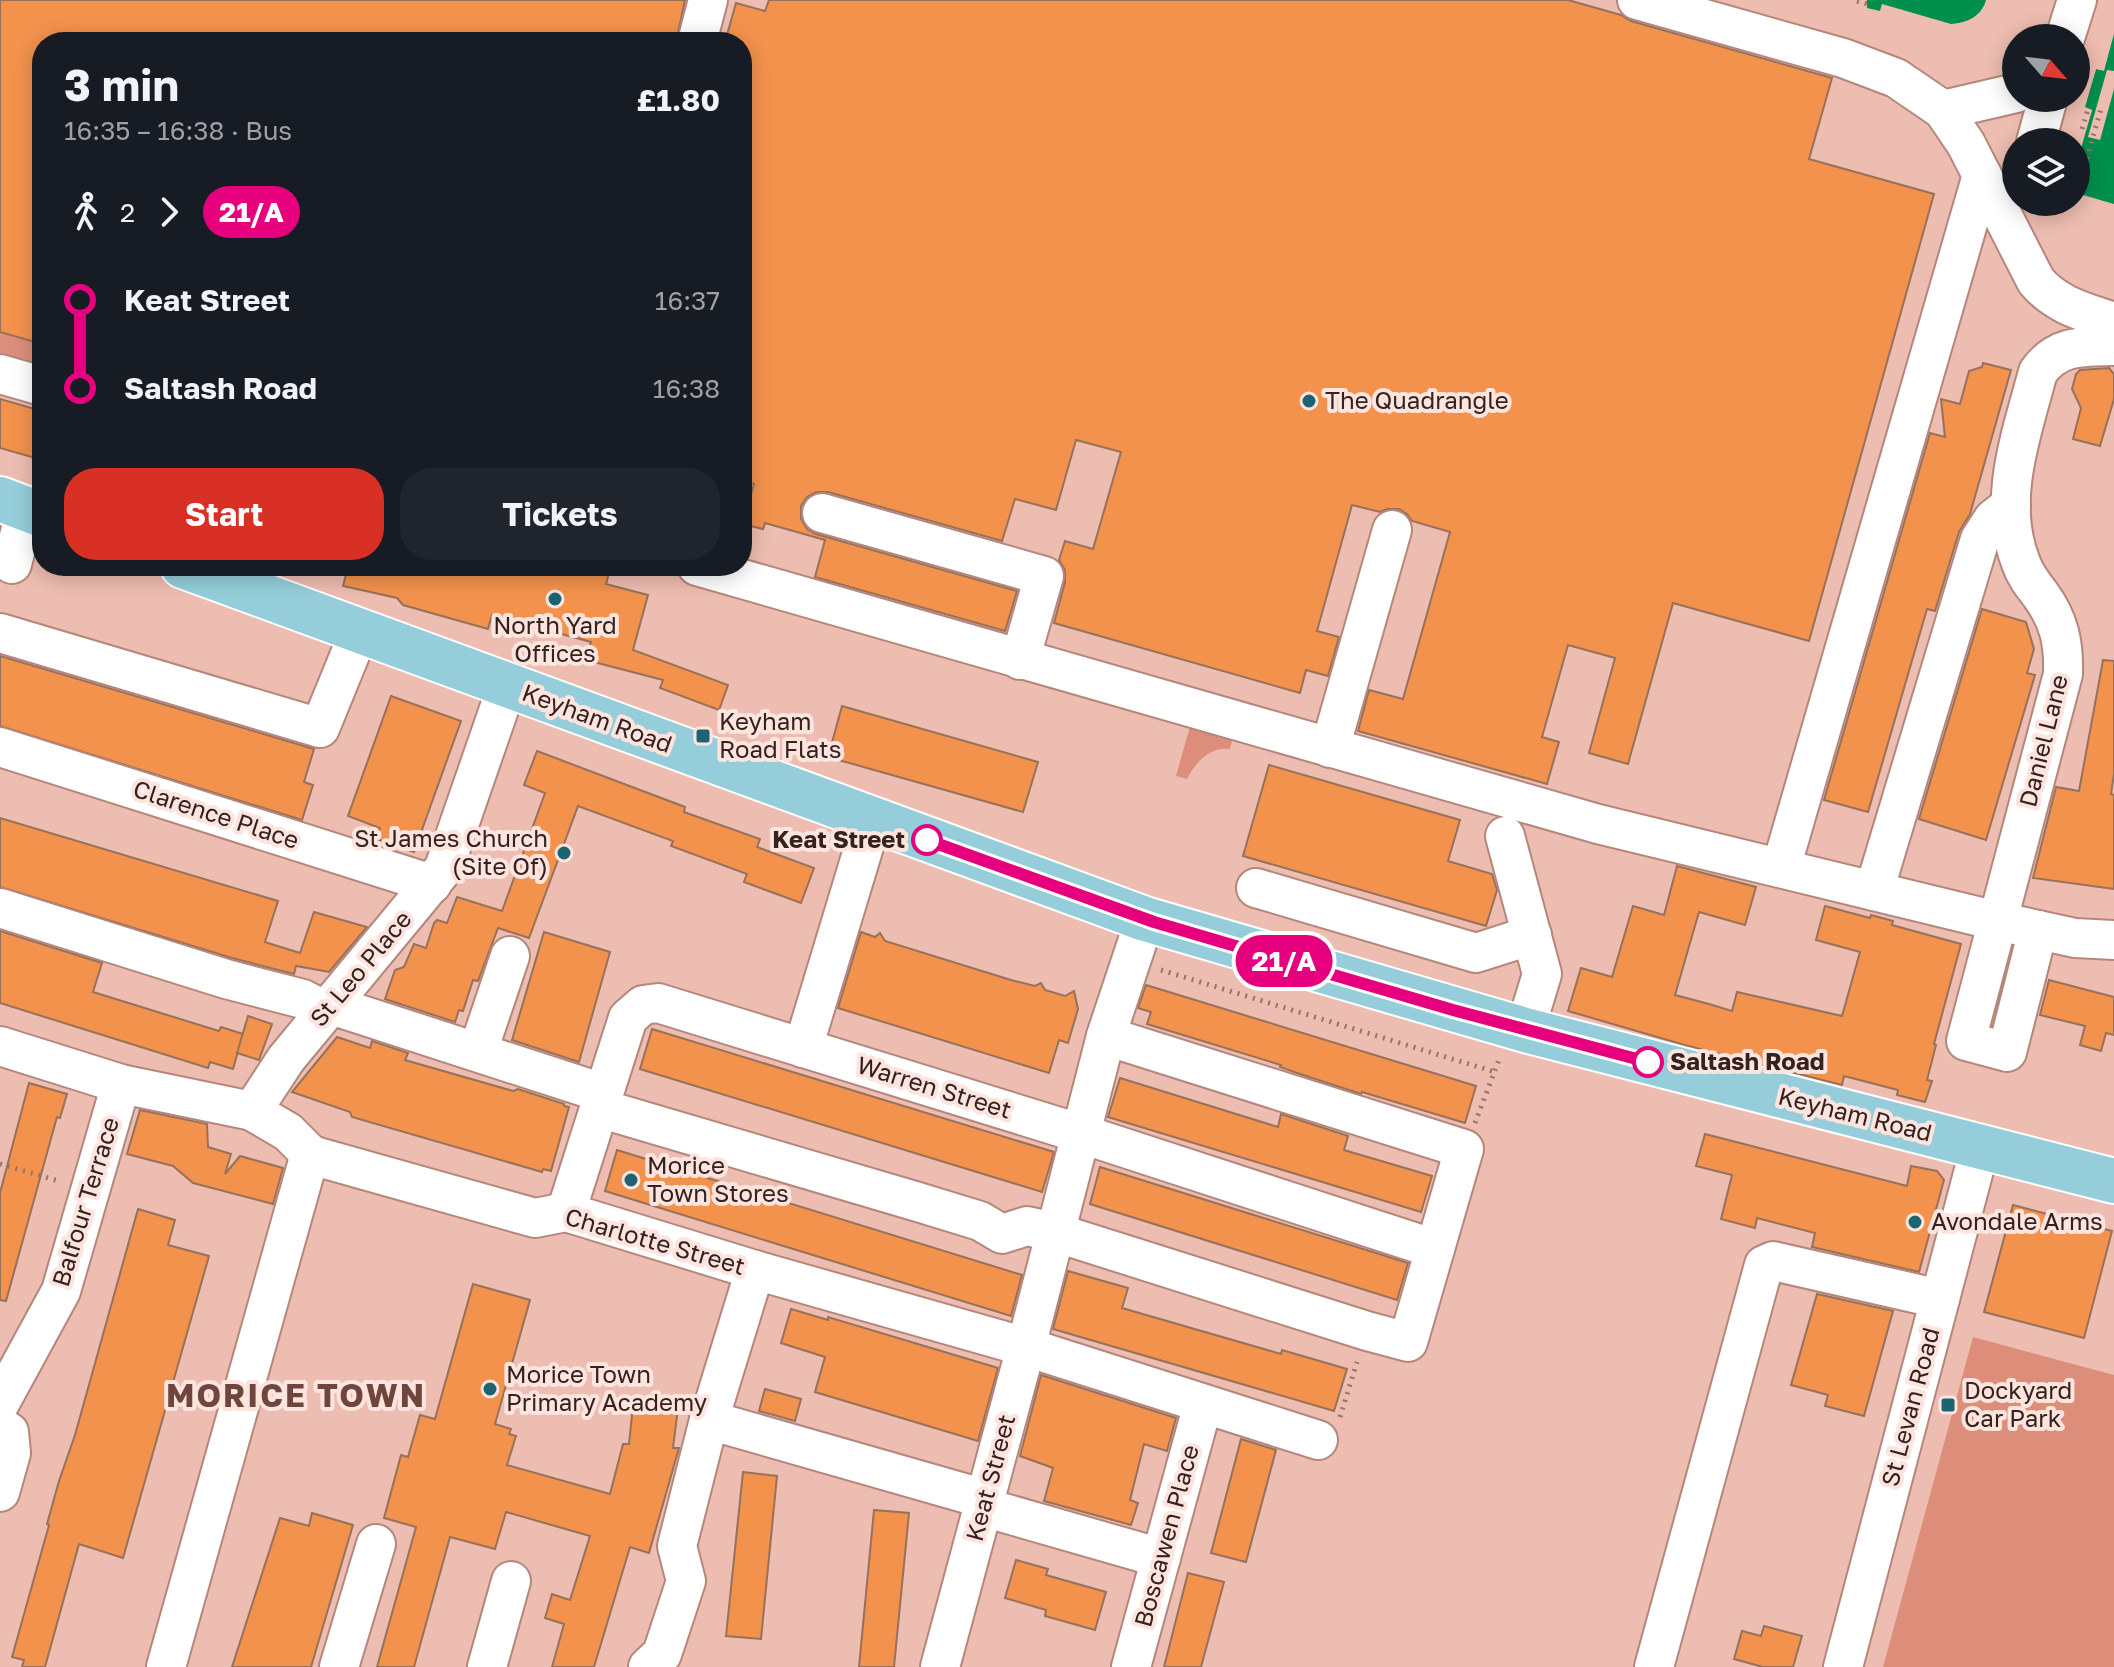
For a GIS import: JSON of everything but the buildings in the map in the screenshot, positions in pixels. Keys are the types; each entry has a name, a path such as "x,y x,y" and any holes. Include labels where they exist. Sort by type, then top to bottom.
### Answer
{"main road":[{"name":"Keyham Road","path":"210,576 1145,919 1525,1030 1980,1147"},
{"path":"1980,1147 2114,1181"}],"street":[{"path":"700,32 708,0"},
{"path":"1637,0 1843,58 1896,78 1943,110 1982,175 2015,218 2031,274 2048,295 2114,322"},
{"path":"2069,24 2077,0"},
{"path":"1943,110 2002,96"},
{"path":"1781,868 1982,175"},
{"name":"Daniel Lane","path":"2038,930 2007,1052 1966,1041 2063,674 2063,641 2056,619 2020,562 2011,505 2012,472 2038,372 2052,356 2070,347 2114,346"},
{"path":"0,374 32,383"},
{"path":"1874,891 1980,539 1993,519 2011,505"},
{"path":"12,564 23,508"},
{"path":"822,513 1044,576 1020,660"},
{"path":"1330,748 1392,530"},
{"path":"731,576 1598,824 1997,921 2075,938 2114,940"},
{"path":"0,633 320,728 348,626"},
{"path":"315,671 348,626"},
{"name":"St Leo Place","path":"252,1111 286,1059 444,868 507,686"},
{"name":"Clarence Place","path":"0,747 432,884"},
{"path":"803,1048 872,820"},
{"path":"1505,836 1542,974 1525,1030"},
{"path":"1256,888 1476,953 1532,935"},
{"path":"0,908 226,979 478,1051 601,1101 980,1221 1002,1234 1027,1226 1054,1232 1408,1342 1464,1149 1106,1036"},
{"name":"Keat Street","path":"940,1667 1106,1036 1145,919"},
{"path":"478,1051 510,956"},
{"name":"Warren Street","path":"566,1212 628,1018 643,1005 658,1003 1082,1134 1435,1249"},
{"name":"Charlotte Street","path":"0,1046 121,1084 252,1111 288,1132 310,1154 535,1218 566,1212 755,1270 1026,1347 1203,1404 1327,1435"},
{"name":"Balfour Terrace","path":"0,1403 61,1291 121,1084"},
{"name":"St Levan Road","path":"1843,1667 1980,1147"},
{"path":"166,1667 310,1154"},
{"path":"1654,1667 1764,1265 1773,1261 1940,1299"},
{"path":"648,1667 662,1654 686,1581 677,1546 709,1420 755,1270"},
{"name":"Boscawen Place","path":"1131,1667 1203,1404"},
{"path":"709,1420 1161,1558"},
{"path":"0,1426 9,1432 11,1453 0,1492"},
{"path":"339,1667 376,1544"},
{"path":"487,1667 511,1581"}],"path":[{"path":"1857,1 1868,4"},
{"path":"2090,147 2102,105"},
{"path":"1154,968 1495,1072 1464,1149"},
{"path":"0,1164 90,1190"},
{"path":"1327,1435 1367,1331"}],"shaded area":[{"path":"1867,0 1986,0 1973,18 1951,24 1882,4 1880,11 1867,8"},
{"path":"2114,34 2114,204 2090,197 2090,128 2087,128 2092,110 2090,88 2096,69 2104,70"},
{"path":"0,332 32,341 32,370 0,362"},
{"path":"1191,723 1233,735 1230,749 1216,750 1204,757 1187,779 1176,776"},
{"path":"1973,1337 2114,1375 2114,1667 1883,1667"}],"pier":[{"path":"2114,30 2104,71 2096,69 2090,90 2093,67 2101,66 2110,33"},
{"path":"2107,70 2114,71 2114,89 2100,140 2090,138"},
{"path":"2092,110 2087,128 2083,128 2087,113 2084,112"}],"bus line":[{"name":"21/A","path":"927,840 1154,922 1453,1010 1648,1062"}],"place":[{"name":"The Quadrangle","path":"1309,401"},
{"name":"North Yard Offices","path":"555,599"},
{"name":"Keyham Road Flats","path":"703,736"},
{"name":"Keat Street","path":"927,840"},
{"name":"St James Church (Site Of)","path":"564,853"},
{"name":"Saltash Road","path":"1648,1062"},
{"name":"Morice Town Stores","path":"631,1180"},
{"name":"Avondale Arms","path":"1915,1222"},
{"name":"Morice Town Primary Academy","path":"490,1389"},
{"name":"Dockyard Car Park","path":"1948,1405"}],"district":[{"name":"MORICE TOWN","path":"296,1396"}]}
